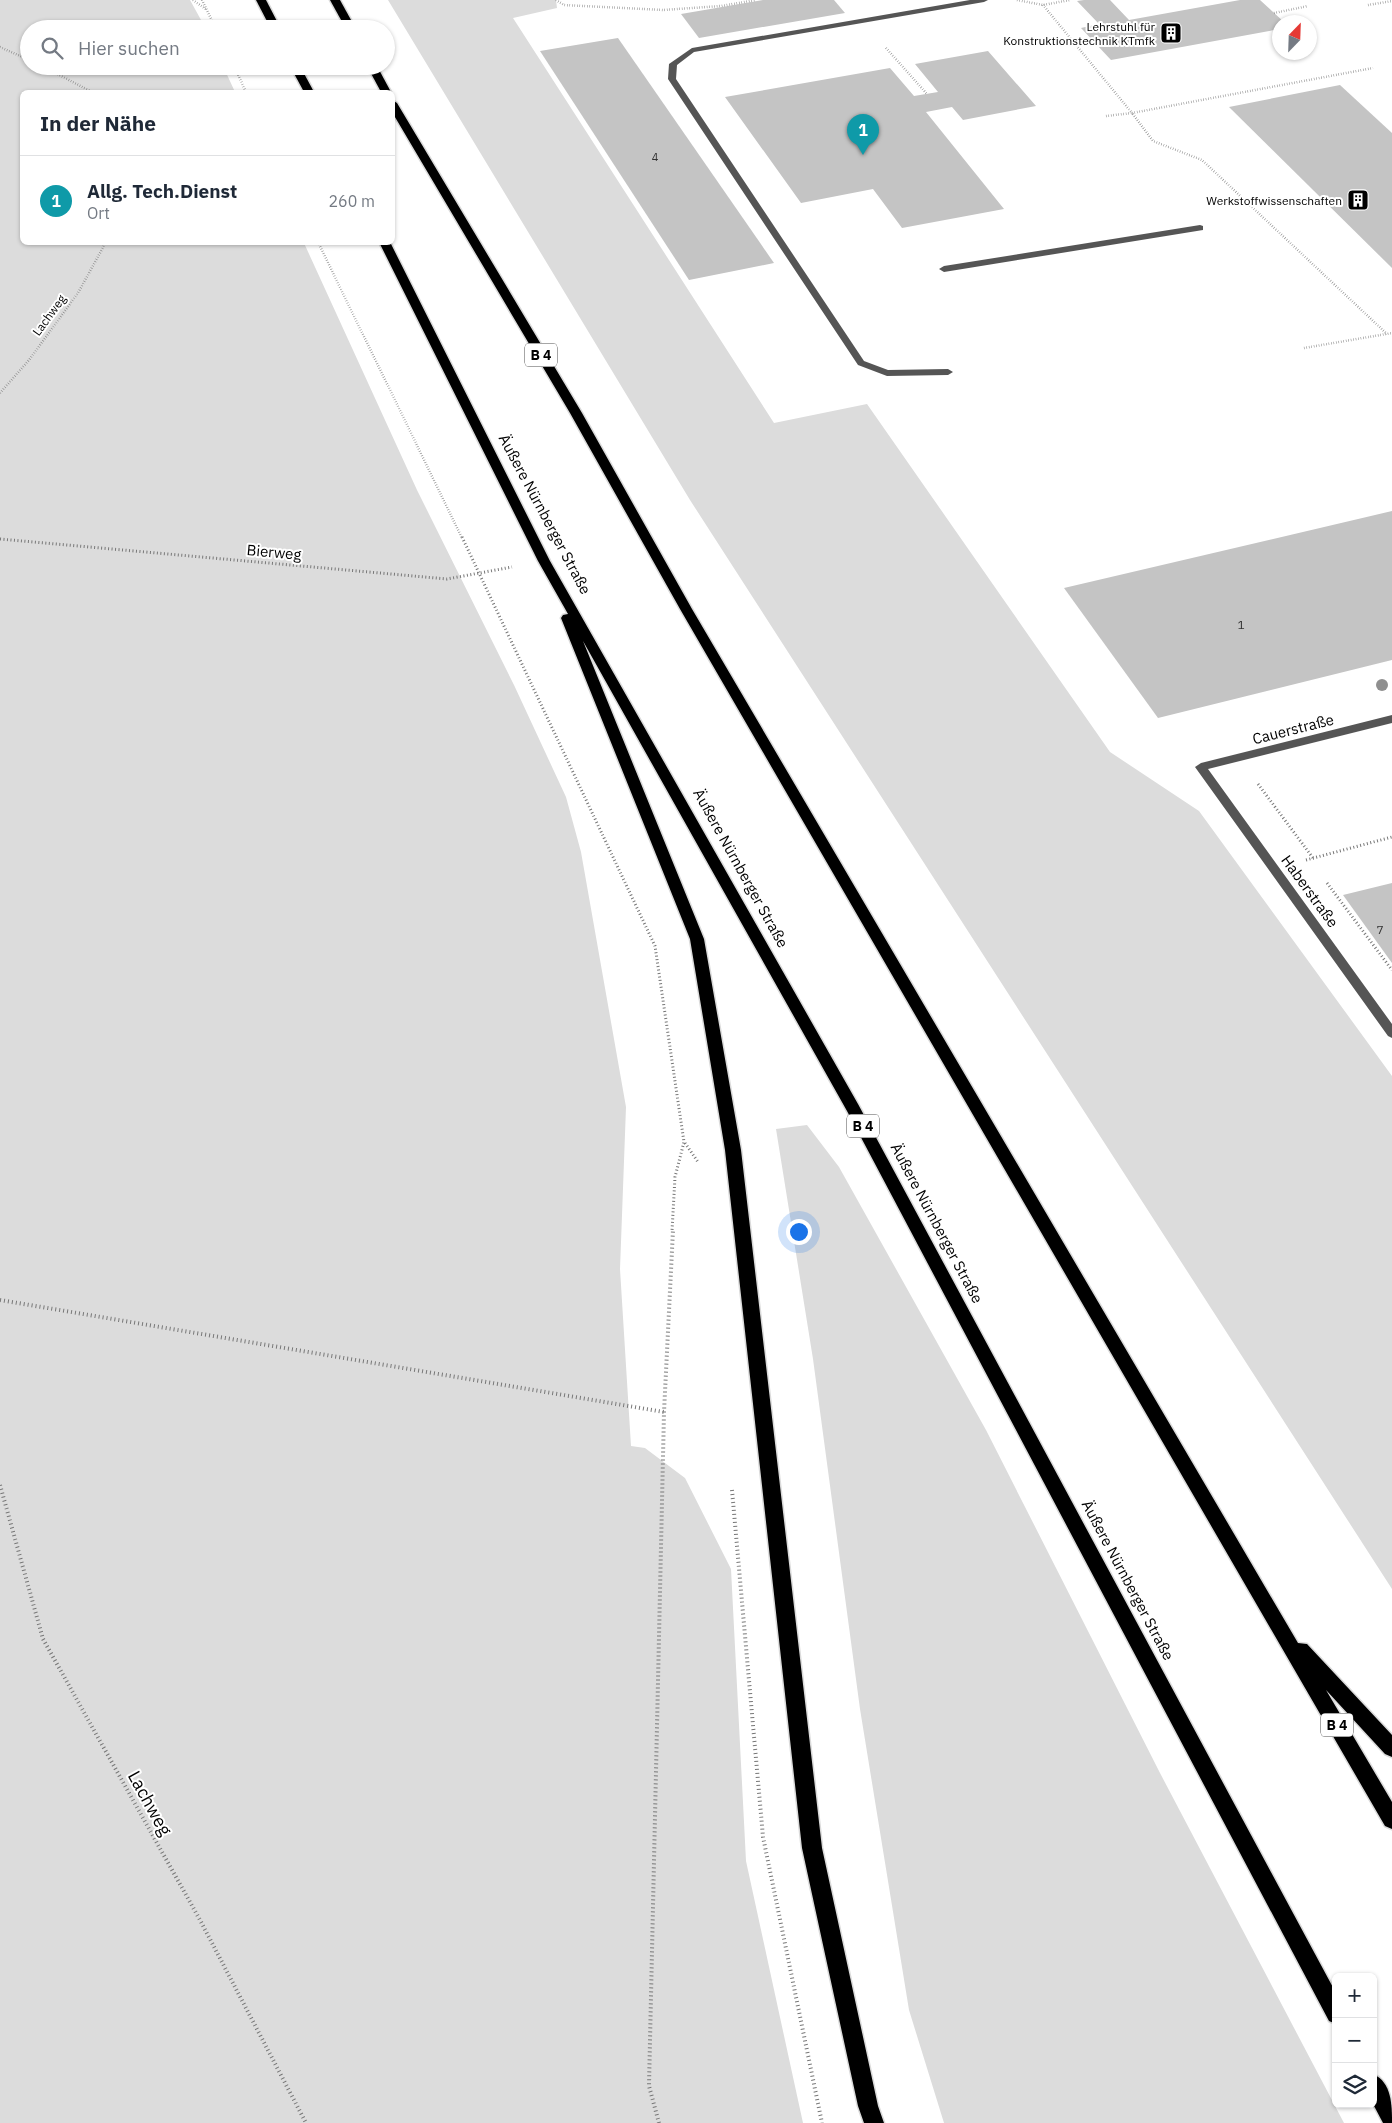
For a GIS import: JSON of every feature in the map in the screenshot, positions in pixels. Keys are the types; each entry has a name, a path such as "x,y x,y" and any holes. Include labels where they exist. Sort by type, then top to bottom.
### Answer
{"highway":[{"path":"261,0 271,20"},
{"path":"335,0 346,20"},
{"path":"300,75 307,90"},
{"path":"377,75 385,90"},
{"name":"B 4","path":"395,108 576,413 686,609 1392,1820"},
{"name":"Äußere Nürnberger Straße","path":"386,245 544,561 853,1108 1332,2006"},
{"path":"544,561 697,939 733,1150 812,1848 868,2106 874,2123"},
{"path":"1282,1629 1392,1748"},
{"path":"1377,2091 1392,2119"}],"street":[{"path":"948,372 887,373 861,363 672,79 673,64 692,50 984,0"},
{"path":"944,270 1200,228"},
{"name":"Cauerstraße","path":"1201,767 1392,720"},
{"name":"Haberstraße","path":"1201,767 1392,1033"}],"path":[{"path":"193,0 207,10"},
{"path":"202,0 212,20"},
{"path":"556,0 564,5 663,10 721,6 756,0"},
{"path":"1017,0 1044,5 1070,0"},
{"path":"1368,5 1392,1"},
{"path":"1044,5 1153,141 1202,160 1387,334"},
{"path":"1274,13 1308,6"},
{"path":"862,21 927,94"},
{"path":"0,47 20,56"},
{"path":"1106,116 1132,113 1373,68"},
{"path":"59,75 88,90"},
{"path":"238,75 245,90"},
{"name":"Lachweg","path":"0,393 28,360 78,293 104,245"},
{"path":"319,245 479,573 655,946 684,1142 675,1177 664,1412 649,2086 659,2123"},
{"path":"1304,348 1392,333"},
{"name":"Bierweg","path":"0,539 447,579 544,561"},
{"path":"1238,758 1311,858 1315,867"},
{"path":"1273,868 1392,837"},
{"path":"1327,883 1392,970"},
{"path":"0,1300 664,1412"},
{"name":"Lachweg","path":"0,1486 43,1639 200,1920 306,2123"}],"shaded area":[{"path":"0,0 190,0 201,20 20,20 20,75 227,75 234,90 20,90 20,245 305,245 417,490 514,685 566,797 581,852 626,1107 620,1269 631,1446 645,1448 685,1478 731,1569 746,1861 803,2123 0,2123"},
{"path":"388,0 556,0 557,8 513,18 774,423 867,404 1110,752 1199,811 1392,1076 1392,1589 690,500"},
{"path":"807,1125 839,1167 986,1430 1160,1773 1332,2100 1332,2108 1336,2108 1344,2123 944,2123 909,2010 860,1709 813,1359 776,1129"}],"building":[{"path":"763,0 834,0 845,13 699,38 681,14"},
{"name":"Lehrstuhl für Konstruktionstechnik KTmfk","path":"1110,0 1129,20 1240,0 1260,0 1276,15 1272,15 1272,30 1111,60 1081,28 1099,24 1077,1"},
{"path":"618,38 774,263 689,280 540,51"},
{"path":"988,51 1036,106 963,120 952,107 926,112 1004,209 902,228 873,189 801,203 725,97 890,68 914,96 938,92 915,64"},
{"name":"Werkstoffwissenschaften","path":"1340,85 1392,133 1392,268 1229,107"},
{"path":"1392,511 1392,660 1158,718 1064,588"},
{"path":"1392,883 1392,963 1343,895"}],"place":[{"name":"Lehrstuhl für Konstruktionstechnik KTmfk","path":"1171,33"},
{"name":"Allg. Tech.Dienst","path":"863,155"},
{"name":"Werkstoffwissenschaften","path":"1358,200"}]}
